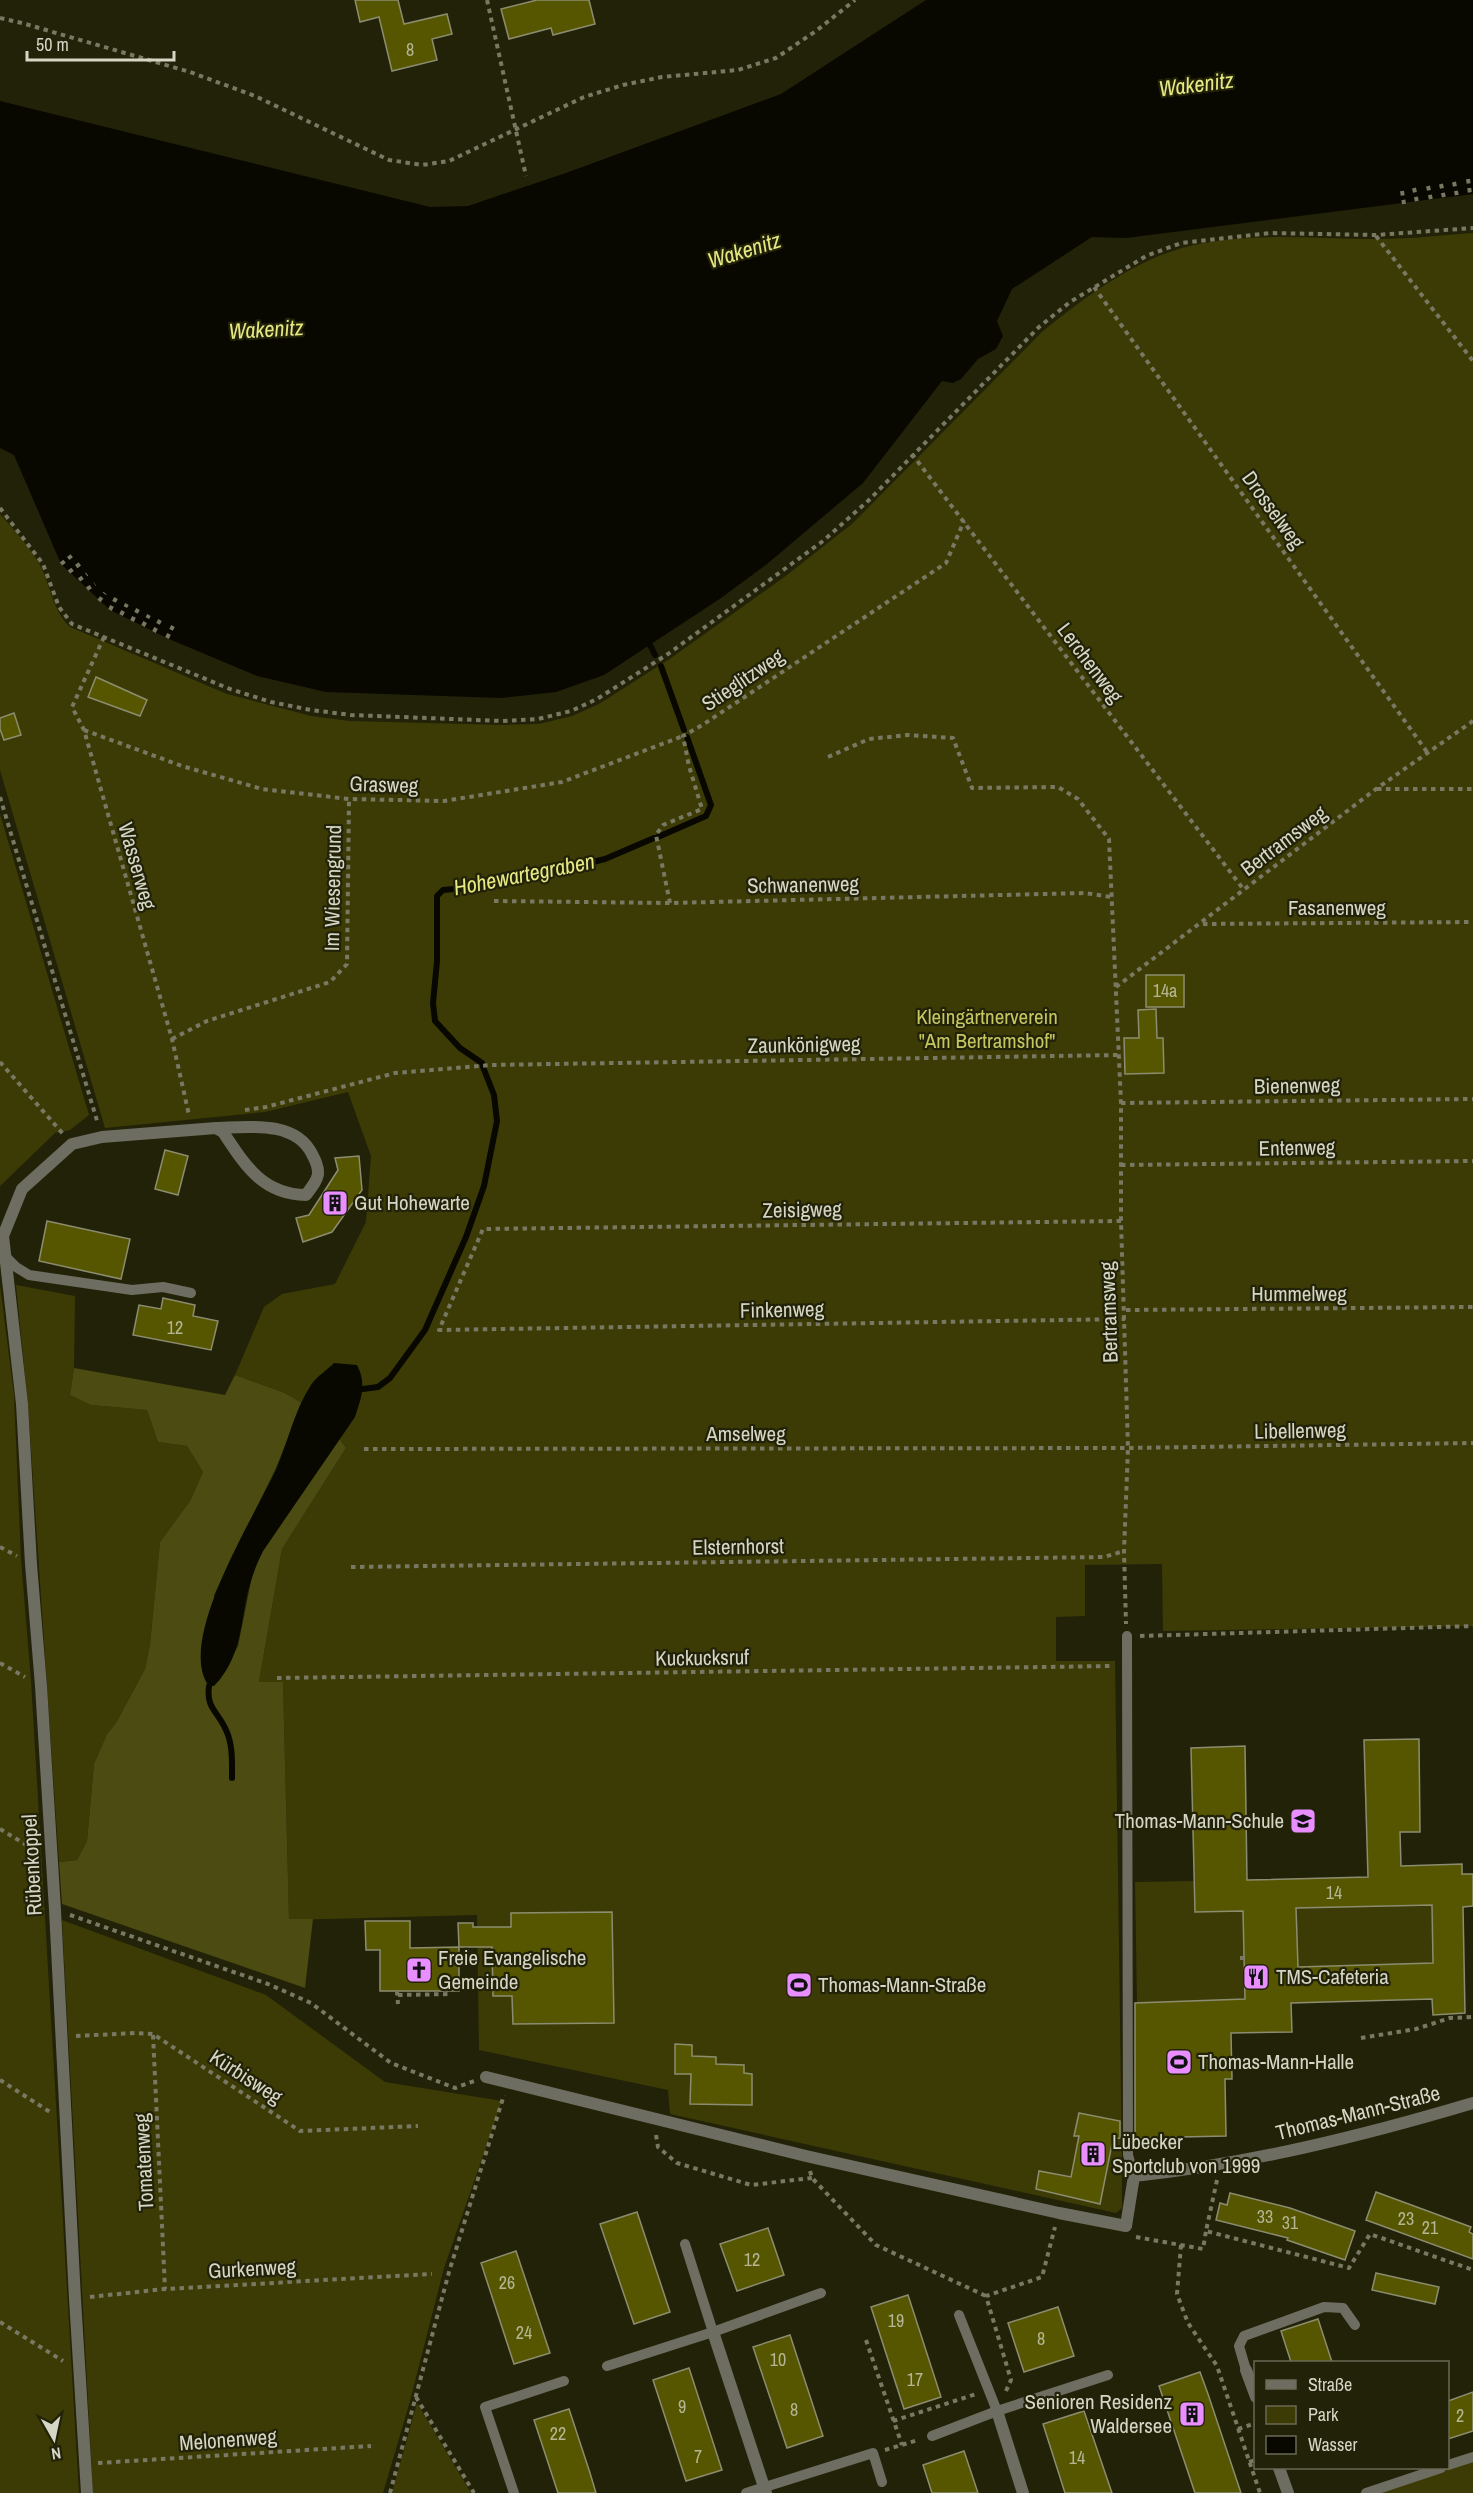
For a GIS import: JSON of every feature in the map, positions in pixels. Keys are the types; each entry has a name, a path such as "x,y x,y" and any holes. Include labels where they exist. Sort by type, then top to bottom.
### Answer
{"street":[{"path":"1,1236 22,1189 72,1144 102,1137 216,1128 271,1128 290,1133 307,1144 319,1166 317,1180 306,1195 292,1195 274,1189 259,1181 223,1132 216,1128"},
{"name":"Rübenkoppel","path":"1,1236 22,1404 55,1910 60,2037 87,2493"},
{"path":"486,2077 806,2156 1059,2214 1126,2226 1134,2176"},
{"name":"Thomas-Mann-Straße","path":"1134,2176 1220,2164 1365,2134 1473,2103"},
{"path":"713,2332 765,2490"},
{"path":"1246,2370 1254,2392"},
{"path":"997,2411 1023,2493"},
{"path":"1279,2469 1288,2493"}],"lane":[{"path":"5,1256 29,1275 132,1290 163,1287 191,1293"},
{"path":"1127,1636 1128,2155 1134,2176"},
{"path":"685,2244 713,2332"},
{"path":"607,2366 821,2294"},
{"path":"1246,2370 1239,2346 1244,2336 1324,2307 1343,2308 1355,2325"},
{"path":"959,2314 997,2411"},
{"path":"933,2436 997,2411 1108,2374"},
{"path":"514,2493 485,2407 564,2381"},
{"path":"746,2493 765,2490 873,2453 882,2482"},
{"path":"1449,2465 1473,2457"},
{"path":"1366,2493 1438,2469"}],"path":[{"path":"487,0 526,176"},
{"path":"0,18 190,72 255,96 389,160 422,165 449,161 584,97 623,85 662,77 738,70 776,58 816,31 855,0"},
{"path":"1468,179 1470,194"},
{"path":"1454,182 1456,196"},
{"path":"1441,184 1444,198"},
{"path":"1428,186 1431,200"},
{"path":"1414,188 1417,202"},
{"path":"1402,191 1404,204"},
{"path":"0,508 43,564 65,616 72,624 230,689 271,702 351,715 502,721 555,716 597,699 668,654 783,572 849,520 1039,327 1070,302 1146,256 1181,243 1270,233 1376,236 1473,228"},
{"path":"1376,236 1473,361"},
{"name":"Drosselweg","path":"1094,287 1427,752"},
{"name":"Lerchenweg","path":"912,454 1244,890"},
{"name":"Stieglitzweg","path":"683,736 946,562 964,521"},
{"path":"61,564 74,554"},
{"path":"69,572 81,563"},
{"path":"79,580 87,574"},
{"path":"87,589 95,584"},
{"path":"99,601 105,593"},
{"path":"110,610 116,598"},
{"path":"121,615 127,604"},
{"path":"132,621 138,609"},
{"path":"143,626 149,615"},
{"path":"154,632 160,620"},
{"path":"167,638 173,626"},
{"name":"Wasserweg","path":"104,637 72,707 84,730 172,1040 189,1113 200,1114"},
{"name":"Bertramsweg","path":"1116,987 1202,924 1376,789 1473,721"},
{"name":"Grasweg","path":"84,730 182,765 262,789 349,799 444,801 562,782 683,736"},
{"name":"Bertramsweg","path":"828,757 869,739 908,735 952,738 972,788 1058,787 1078,799 1109,839 1121,1104 1121,1221 1128,1448 1124,1551 1127,1636"},
{"path":"670,903 656,835 663,825 702,809 683,736"},
{"path":"1376,789 1473,789"},
{"path":"0,797 102,1137"},
{"name":"Im Wiesengrund","path":"172,1040 207,1021 330,982 347,964 349,799"},
{"name":"Schwanenweg","path":"494,901 670,903 1086,893 1111,897"},
{"name":"Fasanenweg","path":"1202,924 1473,922"},
{"name":"Zaunkönigweg","path":"244,1110 266,1107 395,1073 491,1065 1118,1055"},
{"path":"0,1062 72,1144"},
{"name":"Bienenweg","path":"1121,1104 1473,1100"},
{"name":"Entenweg","path":"1120,1165 1473,1161"},
{"name":"Zeisigweg","path":"439,1330 483,1229 1121,1221"},
{"name":"Hummelweg","path":"1125,1310 1473,1308"},
{"name":"Finkenweg","path":"439,1330 1125,1319"},
{"name":"Libellenweg","path":"1128,1448 1473,1443"},
{"name":"Amselweg","path":"364,1449 1128,1448"},
{"name":"Elsternhorst","path":"351,1567 1104,1557 1124,1551"},
{"path":"1127,1636 1473,1626"},
{"path":"0,1663 41,1686"},
{"name":"Kuckucksruf","path":"277,1678 1127,1666"},
{"path":"0,1829 52,1860"},
{"path":"55,1910 268,1984 311,2003 391,2063 456,2088 486,2077"},
{"path":"398,2004 398,1993 451,1994"},
{"path":"1361,2038 1416,2029 1450,2018 1473,2017"},
{"path":"60,2037 153,2034"},
{"name":"Kürbisweg","path":"153,2034 300,2131 418,2126"},
{"name":"Tomatenweg","path":"153,2034 165,2289"},
{"path":"0,2080 65,2120"},
{"path":"390,2493 449,2272 508,2083"},
{"path":"654,2117 658,2147 677,2163 752,2185 812,2178"},
{"path":"806,2156 812,2178 876,2245 986,2296 1042,2277 1059,2214"},
{"path":"1126,2226 1125,2235 1203,2249 1220,2164"},
{"path":"1206,2231 1349,2268 1370,2234 1473,2271"},
{"path":"1181,2246 1177,2294 1188,2323 1217,2366 1260,2493"},
{"name":"Gurkenweg","path":"75,2299 165,2289 432,2274"},
{"path":"986,2296 1011,2380 997,2411"},
{"path":"0,2322 80,2371"},
{"path":"867,2340 902,2445"},
{"path":"893,2421 989,2390"},
{"path":"416,2397 474,2493"},
{"path":"1238,2429 1254,2425"},
{"path":"873,2453 933,2436"},
{"name":"Melonenweg","path":"86,2464 371,2446"},
{"path":"1249,2462 1254,2461"}],"green space":[{"name":"Kleingärtnerverein \"Am Bertramshof\"","path":"1473,233 1473,1626 1163,1631 1162,1564 1085,1565 1085,1616 1056,1617 1056,1661 1115,1661 1122,2164 1122,2208 1116,2213 670,2114 668,2090 479,2050 477,1915 289,1920 283,1682 259,1682 282,1549 346,1448 339,1438 351,1421 359,1403 362,1385 356,1365 312,1384 302,1403 285,1393 235,1375 264,1307 282,1294 335,1284 366,1222 371,1156 348,1092 265,1112 105,1128 0,770 0,514 36,558 59,613 70,627 227,694 311,716 350,721 539,724 572,716 599,704 671,658 787,575 853,523 1042,332 1108,283 1145,262 1182,248 1231,239 1282,237 1393,239"},
{"path":"0,814 89,1115 70,1130 55,1133 0,1186"},
{"path":"0,1285 14,1395 21,1559 31,1681 79,2493 0,2493"},
{"path":"16,1285 75,1296 74,1368 70,1395 92,1405 147,1410 158,1442 187,1446 203,1472 190,1501 160,1542 150,1644 145,1669 116,1723 107,1734 94,1764 87,1841 77,1860 59,1862 28,1405"},
{"path":"1194,1881 1243,1911 1245,2000 1137,2003 1135,1882"},
{"path":"1432,1905 1433,1963 1298,1967 1296,1908"},
{"path":"62,1920 266,1995 385,2082 502,2101 444,2268 410,2401 383,2493 93,2493"},
{"path":"417,2403 471,2493 392,2493"},
{"path":"1473,2455 1473,2493 1368,2493 1434,2469 1449,2469 1449,2464"}],"shaded area":[{"path":"74,1368 225,1395 235,1375 285,1393 302,1403 276,1468 214,1595 219,1681 238,1646 253,1571 263,1551 339,1438 346,1448 282,1549 259,1682 283,1682 289,1919 313,1919 305,1988 62,1904 59,1862 77,1860 87,1841 94,1764 107,1734 116,1723 145,1669 150,1644 160,1542 190,1501 203,1472 187,1446 158,1442 147,1410 91,1405 70,1395"}],"water":[{"name":"Wakenitz","path":"926,0 1473,0 1473,194 1126,238 1092,237 1012,289 997,321 1003,336 996,349 978,359 961,379 953,383 942,381 863,483 767,564 721,598 604,675 556,692 502,698 326,692 257,676 169,639 110,610 61,564 14,455 0,448 0,101 430,207 468,206 566,173 781,94"},
{"path":"334,1363 357,1365 360,1372 362,1391 355,1417 263,1551 249,1589 234,1654 223,1676 214,1686 209,1686 201,1666 202,1640 222,1578 276,1470 305,1395 316,1379"}],"building":[{"path":"355,0 398,0 404,24 447,14 452,34 432,39 437,60 392,71 379,17 360,22"},
{"path":"537,0 589,0 595,24 553,35 551,28 509,39 501,9"},
{"path":"96,677 147,700 140,716 88,697"},
{"path":"14,713 21,735 4,740 0,729 0,718"},
{"path":"1146,975 1184,975 1184,1007 1146,1007"},
{"path":"1156,1009 1157,1038 1163,1038 1164,1073 1125,1074 1124,1038 1139,1038 1138,1010"},
{"path":"165,1150 188,1156 178,1195 155,1189"},
{"name":"Gut Hohewarte","path":"359,1156 362,1190 332,1232 303,1242 296,1218 309,1215 338,1170 335,1158"},
{"path":"47,1221 130,1239 121,1279 39,1261"},
{"path":"163,1298 195,1305 193,1316 218,1321 211,1350 133,1335 139,1305 161,1309"},
{"path":"1419,1739 1420,1832 1400,1832 1401,1866 1462,1864 1462,1874 1473,1874 1473,1906 1463,1907 1465,2013 1433,2015 1432,1999 1291,2003 1292,2032 1231,2033 1232,2079 1225,2079 1226,2136 1135,2138 1135,2003 1245,1999 1243,1911 1195,1912 1191,1748 1245,1746 1247,1880 1368,1877 1364,1740","holes":["1432,1905 1433,1963 1298,1967 1296,1908"]},
{"path":"612,1912 614,2023 513,2024 512,1996 493,1996 492,1947 459,1947 458,1923 473,1923 473,1927 511,1927 511,1913"},
{"name":"Freie Evangelische Gemeinde","path":"365,1921 410,1921 410,1948 459,1947 459,1991 380,1991 380,1950 366,1950"},
{"path":"675,2044 692,2045 692,2056 716,2057 716,2064 744,2065 744,2073 752,2074 752,2105 690,2104 691,2074 675,2074"},
{"name":"Lübecker Sportclub von 1999","path":"1079,2113 1120,2121 1120,2138 1113,2139 1100,2204 1036,2189 1039,2171 1071,2177 1079,2136 1074,2136"},
{"path":"1376,2192 1471,2227 1469,2232 1473,2234 1473,2259 1366,2220"},
{"path":"1230,2193 1290,2208 1355,2231 1345,2260 1287,2240 1288,2238 1216,2220 1220,2203 1227,2205"},
{"path":"637,2212 670,2312 634,2324 600,2224"},
{"path":"768,2228 784,2275 737,2291 720,2244"},
{"path":"516,2251 550,2353 514,2364 481,2263"},
{"path":"1376,2273 1439,2287 1435,2304 1372,2290"},
{"path":"908,2295 941,2397 904,2409 871,2307"},
{"path":"1058,2307 1074,2356 1024,2372 1008,2323"},
{"path":"1318,2319 1332,2361 1291,2361 1281,2331"},
{"path":"790,2335 823,2436 787,2448 753,2347"},
{"path":"689,2368 722,2470 686,2481 653,2380"},
{"name":"Senioren Residenz Waldersee","path":"1200,2372 1241,2493 1195,2493 1159,2386"},
{"path":"1473,2392 1473,2431 1449,2439 1449,2401"},
{"path":"569,2409 596,2493 558,2493 534,2420"},
{"name":"Senioren Residenz Waldersee","path":"1084,2411 1112,2493 1065,2493 1043,2424"},
{"path":"964,2451 978,2493 932,2493 923,2465"}],"waterway":[{"name":"Hohewartegraben","path":"650,645 655,655"},
{"name":"Hohewartegraben","path":"661,666 684,730"},
{"name":"Hohewartegraben","path":"658,837 706,816 711,805 687,737"},
{"name":"Hohewartegraben","path":"482,1063 460,1048 435,1021 433,1003 437,961 437,896 443,890 477,887 532,877 605,859 654,838"},
{"name":"Hohewartegraben","path":"363,1389 378,1387 390,1378 425,1330 466,1237 484,1186 497,1121 494,1095 483,1067"},
{"name":"Hohewartegraben","path":"209,1686 209,1700 230,1742 232,1778"}],"place":[{"name":"Gut Hohewarte","path":"335,1203"},
{"name":"Thomas-Mann-Schule","path":"1303,1821"},
{"name":"Freie Evangelische Gemeinde","path":"419,1970"},
{"name":"TMS-Cafeteria","path":"1256,1977"},
{"name":"Thomas-Mann-Straße","path":"799,1985"},
{"name":"Thomas-Mann-Halle","path":"1179,2062"},
{"name":"Lübecker Sportclub von 1999","path":"1093,2154"},
{"name":"Senioren Residenz Waldersee","path":"1192,2414"}]}
